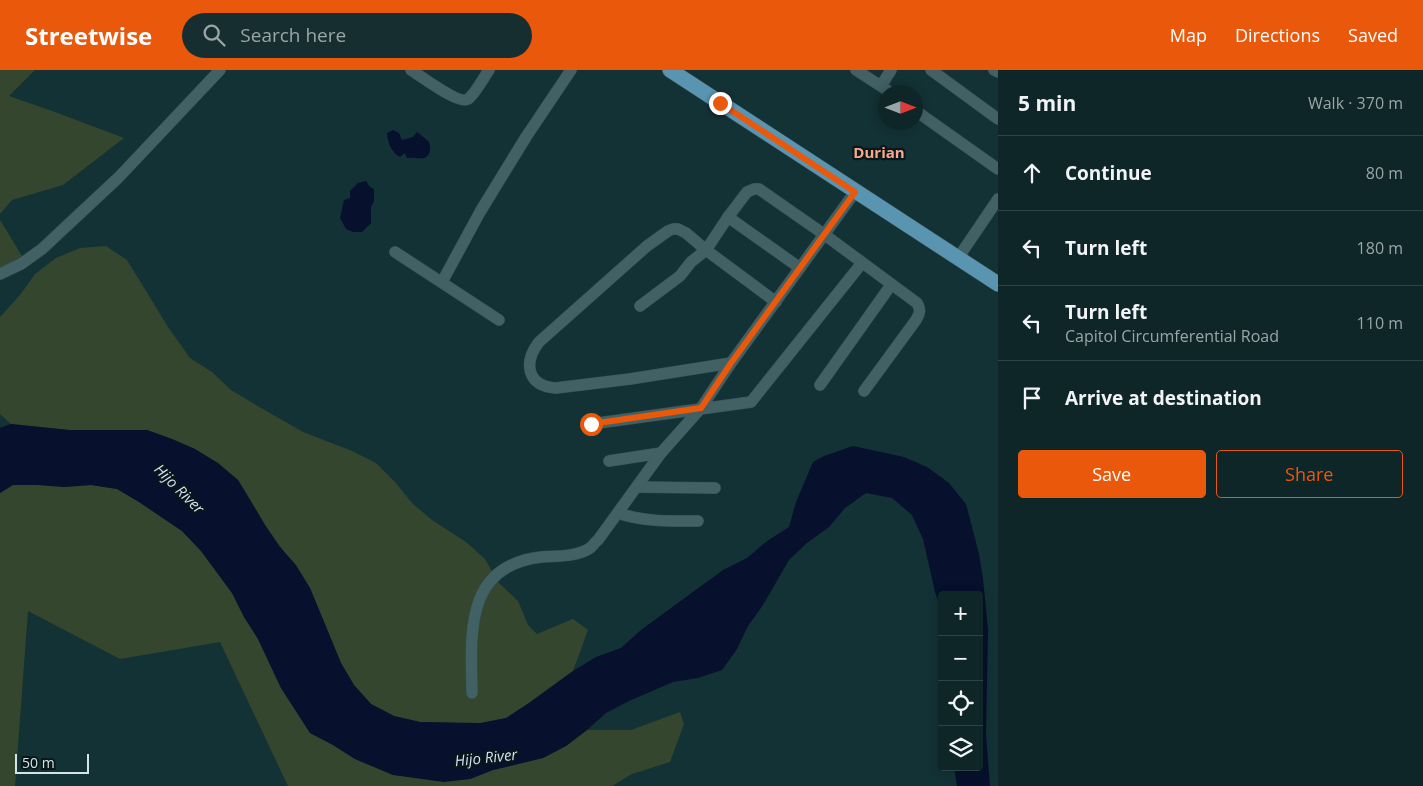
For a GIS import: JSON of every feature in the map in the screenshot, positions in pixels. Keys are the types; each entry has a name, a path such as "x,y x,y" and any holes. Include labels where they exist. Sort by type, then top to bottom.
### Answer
{"main road":[{"path":"670,70 998,284"}],"street":[{"path":"0,274 21,264 42,249 119,177 220,70"},
{"path":"411,70 461,100 468,99 472,95 488,70"},
{"path":"442,282 480,212 526,137 571,70"},
{"path":"856,70 879,85"},
{"path":"886,85 891,70"},
{"path":"931,70 998,120"},
{"path":"994,70 998,72"},
{"path":"923,116 998,169"},
{"path":"640,306 680,276 691,262 706,250 747,192 754,189 758,190 824,235 920,308 920,313 864,391"},
{"path":"472,693 471,648 475,610 481,594 492,579 506,568 518,562 575,553 590,548 598,540 661,453 701,408 731,363 855,192"},
{"path":"958,258 998,199"},
{"path":"728,217 800,268"},
{"path":"731,363 565,388 547,388 539,384 534,379 530,370 530,358 539,342 647,246 673,229 686,232 706,250 776,302"},
{"path":"395,252 500,320"},
{"path":"591,424 751,402 862,263"},
{"path":"820,385 891,285"},
{"path":"609,461 661,453"},
{"path":"637,487 715,488"},
{"path":"618,513 631,518 698,521"}],"green space":[{"path":"0,70 35,70 9,96 124,138 63,185 12,200 0,214"},
{"path":"0,220 22,256 0,273"},
{"path":"106,246 127,260 168,327 190,358 212,372 231,390 303,432 352,451 376,463 412,503 432,520 466,542 485,559 498,582 518,601 528,625 537,634 573,619 588,630 573,671 506,718 481,723 455,723 420,722 394,716 371,704 354,685 341,663 310,588 265,525 238,480 195,449 147,430 69,430 11,424 0,414 0,317 20,295 35,274 56,258 80,248"},
{"path":"12,485 64,487 91,485 117,489 182,531 201,551 232,593 258,639 281,688 310,733 355,759 393,775 470,779 493,770 543,758 566,746 587,730 631,730 680,712 684,724 670,762 632,774 612,786 288,786 220,642 120,659 28,611 15,786 0,786 0,493"}],"water":[{"path":"393,130 399,133 402,140 413,137 417,132 430,144 428,155 424,158 407,158 405,153 400,157 394,153 387,137 387,133"},
{"path":"366,181 374,189 371,223 362,232 353,232 346,229 340,218 344,200 350,198 350,191 358,183"},
{"name":"Hijo River","path":"11,424 69,430 147,430 195,449 218,463 238,480 279,546 296,565 310,588 341,663 354,685 371,704 394,716 420,722 481,723 506,718 596,657 621,648 641,630 723,570 747,558 767,541 789,527 796,502 813,462 853,446 904,457 927,467 949,483 966,504 979,554 988,630 986,735 990,786 957,786 955,771 983,771 983,591 938,591 938,601 923,539 912,515 892,498 866,493 845,508 829,527 807,543 789,560 763,605 748,626 737,649 722,670 698,678 673,682 629,701 606,713 566,746 543,758 493,770 470,779 444,782 393,775 355,759 310,733 281,688 258,639 232,593 201,551 182,531 139,502 117,489 91,485 64,487 13,485 0,493 0,428"}],"district":[{"name":"Durian","path":"879,153"}],"route":[{"path":"591,424 701,408 731,363 855,192 720,103"}]}
